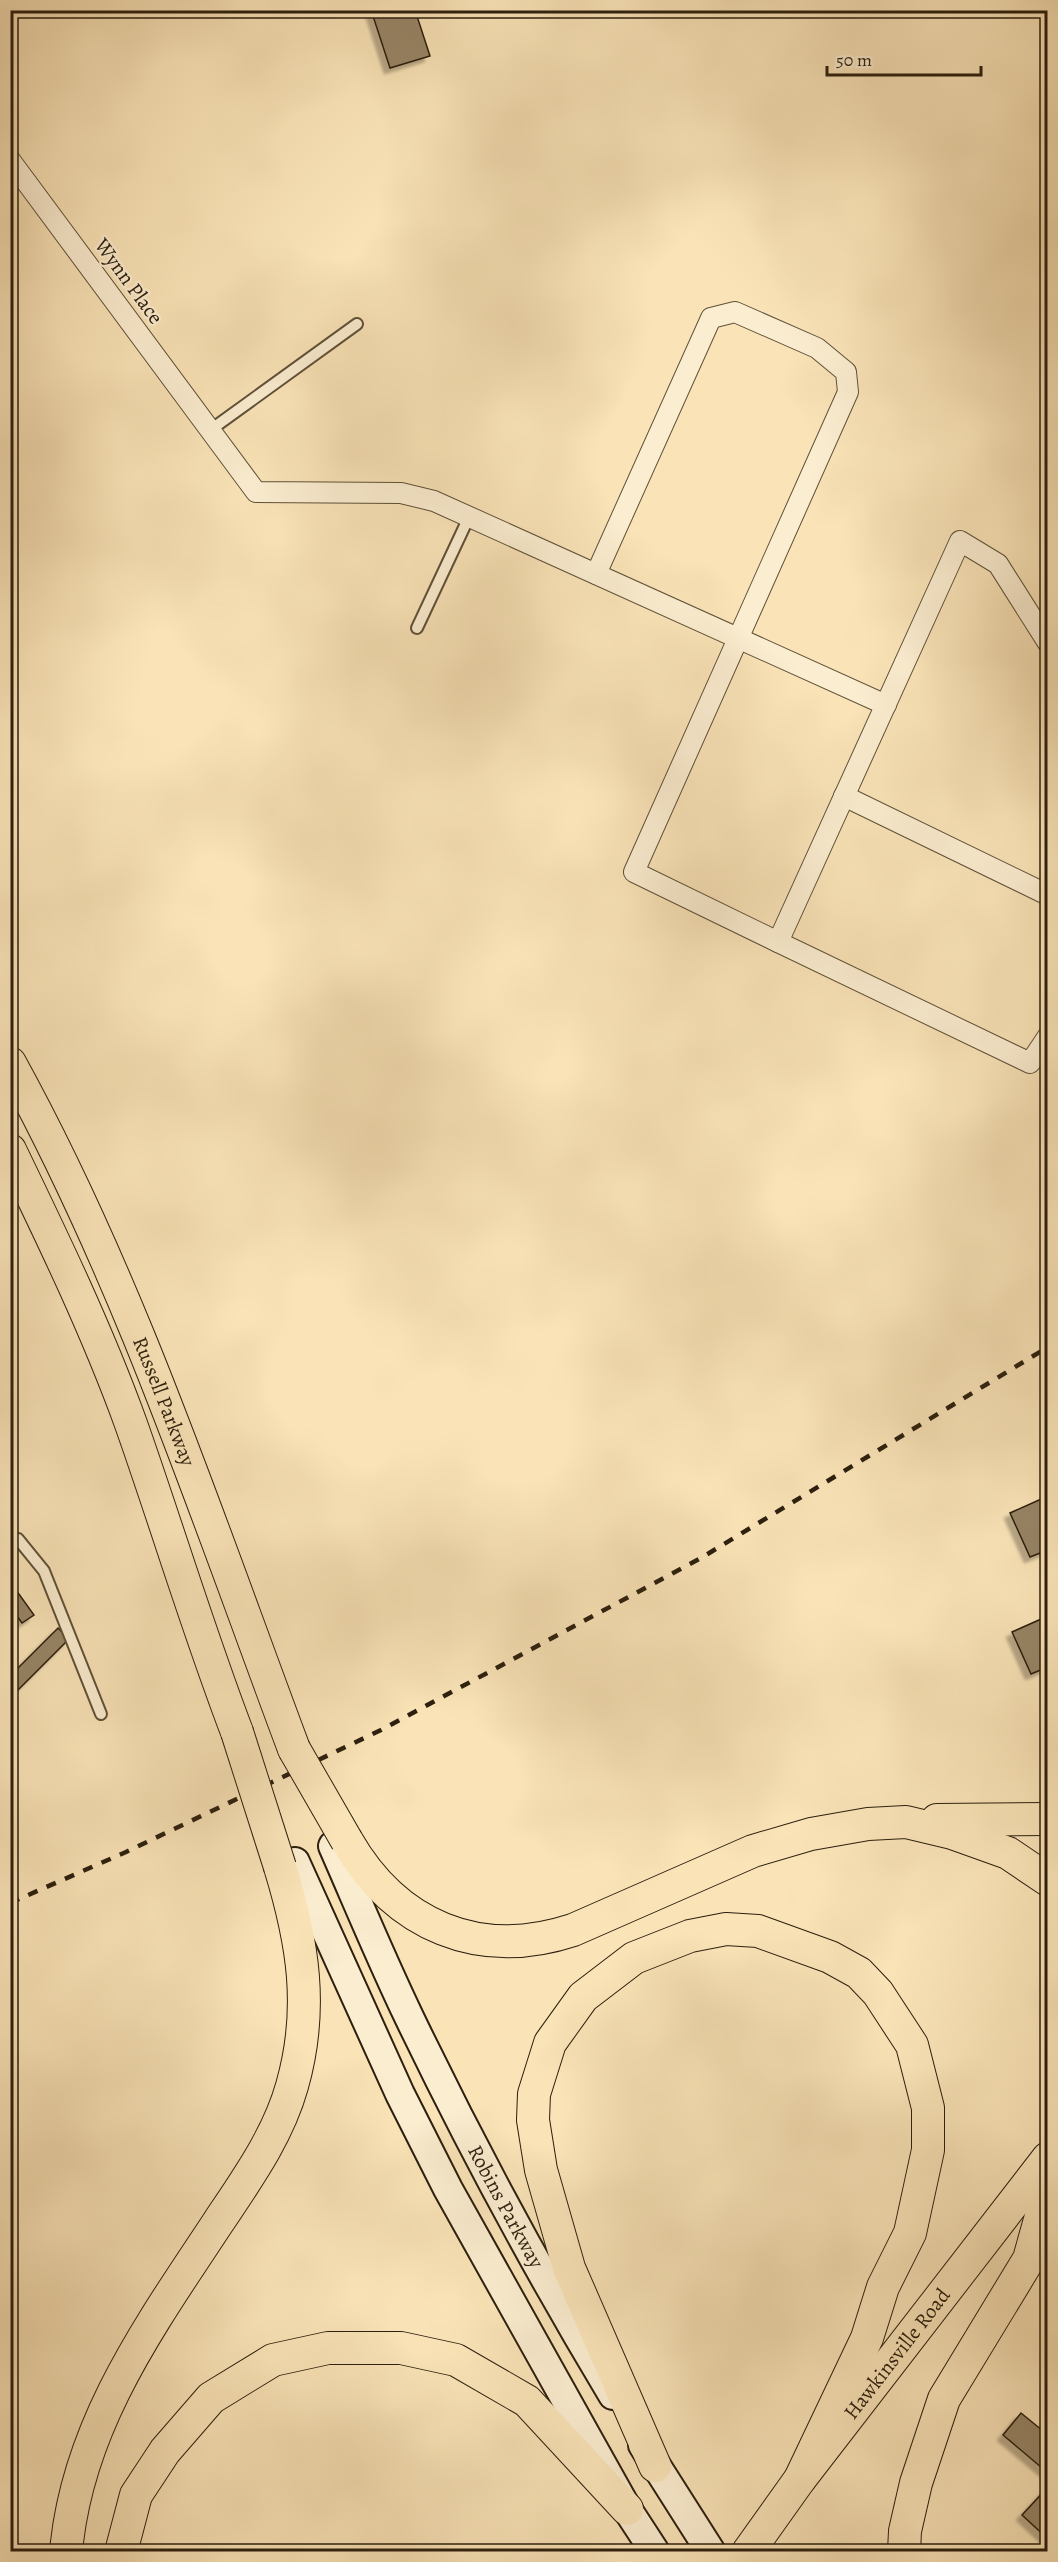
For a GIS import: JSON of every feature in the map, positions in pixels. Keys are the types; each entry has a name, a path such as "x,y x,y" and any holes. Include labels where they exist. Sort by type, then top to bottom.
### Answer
{"main road":[{"name":"Russell Parkway","path":"10,1063 108,1262 136,1328 184,1448 294,1749 340,1844 381,1887 418,1917 448,1931 491,1942 510,1943 549,1938 573,1930 724,1862 782,1842 842,1828 906,1821 1047,1819"},
{"name":"Russell Parkway","path":"10,1150 73,1283 130,1422 193,1616 287,1865 304,1968 303,2027 292,2087 267,2145 142,2337 118,2379 86,2457 74,2504 66,2552"},
{"path":"906,1821 952,1833 1008,1853 1047,1880"},
{"path":"655,2466 568,2268 540,2170 533,2120 534,2094 550,2043 583,1997 634,1958 690,1936 726,1929 758,1931 830,1957 859,1973 878,1993 912,2045 928,2108 928,2150 910,2233 883,2287 867,2338 800,2479"},
{"name":"Hawkinsville Road","path":"748,2552 800,2479 1047,2158"},
{"path":"904,2552 905,2530 916,2483 944,2399 1029,2259 1047,2192"},
{"path":"121,2552 136,2495 165,2451 211,2398 273,2360 328,2348 400,2348 456,2360 527,2401 627,2509"}],"street":[{"name":"Wynn Place","path":"10,160 256,492 401,493 434,501 469,516"},
{"path":"596,574 690,360 711,318 735,312 817,348 846,372 848,392 633,872 1030,1063 1047,1036"},
{"path":"469,516 886,705"},
{"path":"778,942 960,540 998,564 1047,643"},
{"path":"844,796 1047,895"},
{"name":"Robins Parkway","path":"340,1844 408,2016 508,2213 577,2336 655,2466 711,2552"},
{"name":"Robins Parkway","path":"287,1865 443,2178 627,2509 655,2552"}],"lane":[{"path":"209,431 357,324"},
{"path":"417,628 469,516"},
{"path":"10,1538 18,1539 44,1571 101,1714"}],"building":[{"path":"378,10 415,10 430,56 390,68 372,13"},
{"path":"1048,1496 1048,1550 1030,1557 1010,1513"},
{"path":"16,1590 34,1615 22,1623 14,1612 10,1614 10,1594"},
{"path":"1048,1616 1048,1667 1031,1674 1012,1632"},
{"path":"58,1628 69,1639 18,1690 10,1683 10,1676"},
{"path":"1021,2413 1048,2435 1048,2473 1003,2435"},
{"path":"1048,2487 1048,2539 1022,2515"}],"railway":[{"path":"10,1903 126,1852 381,1730 701,1558 1048,1347"}]}
